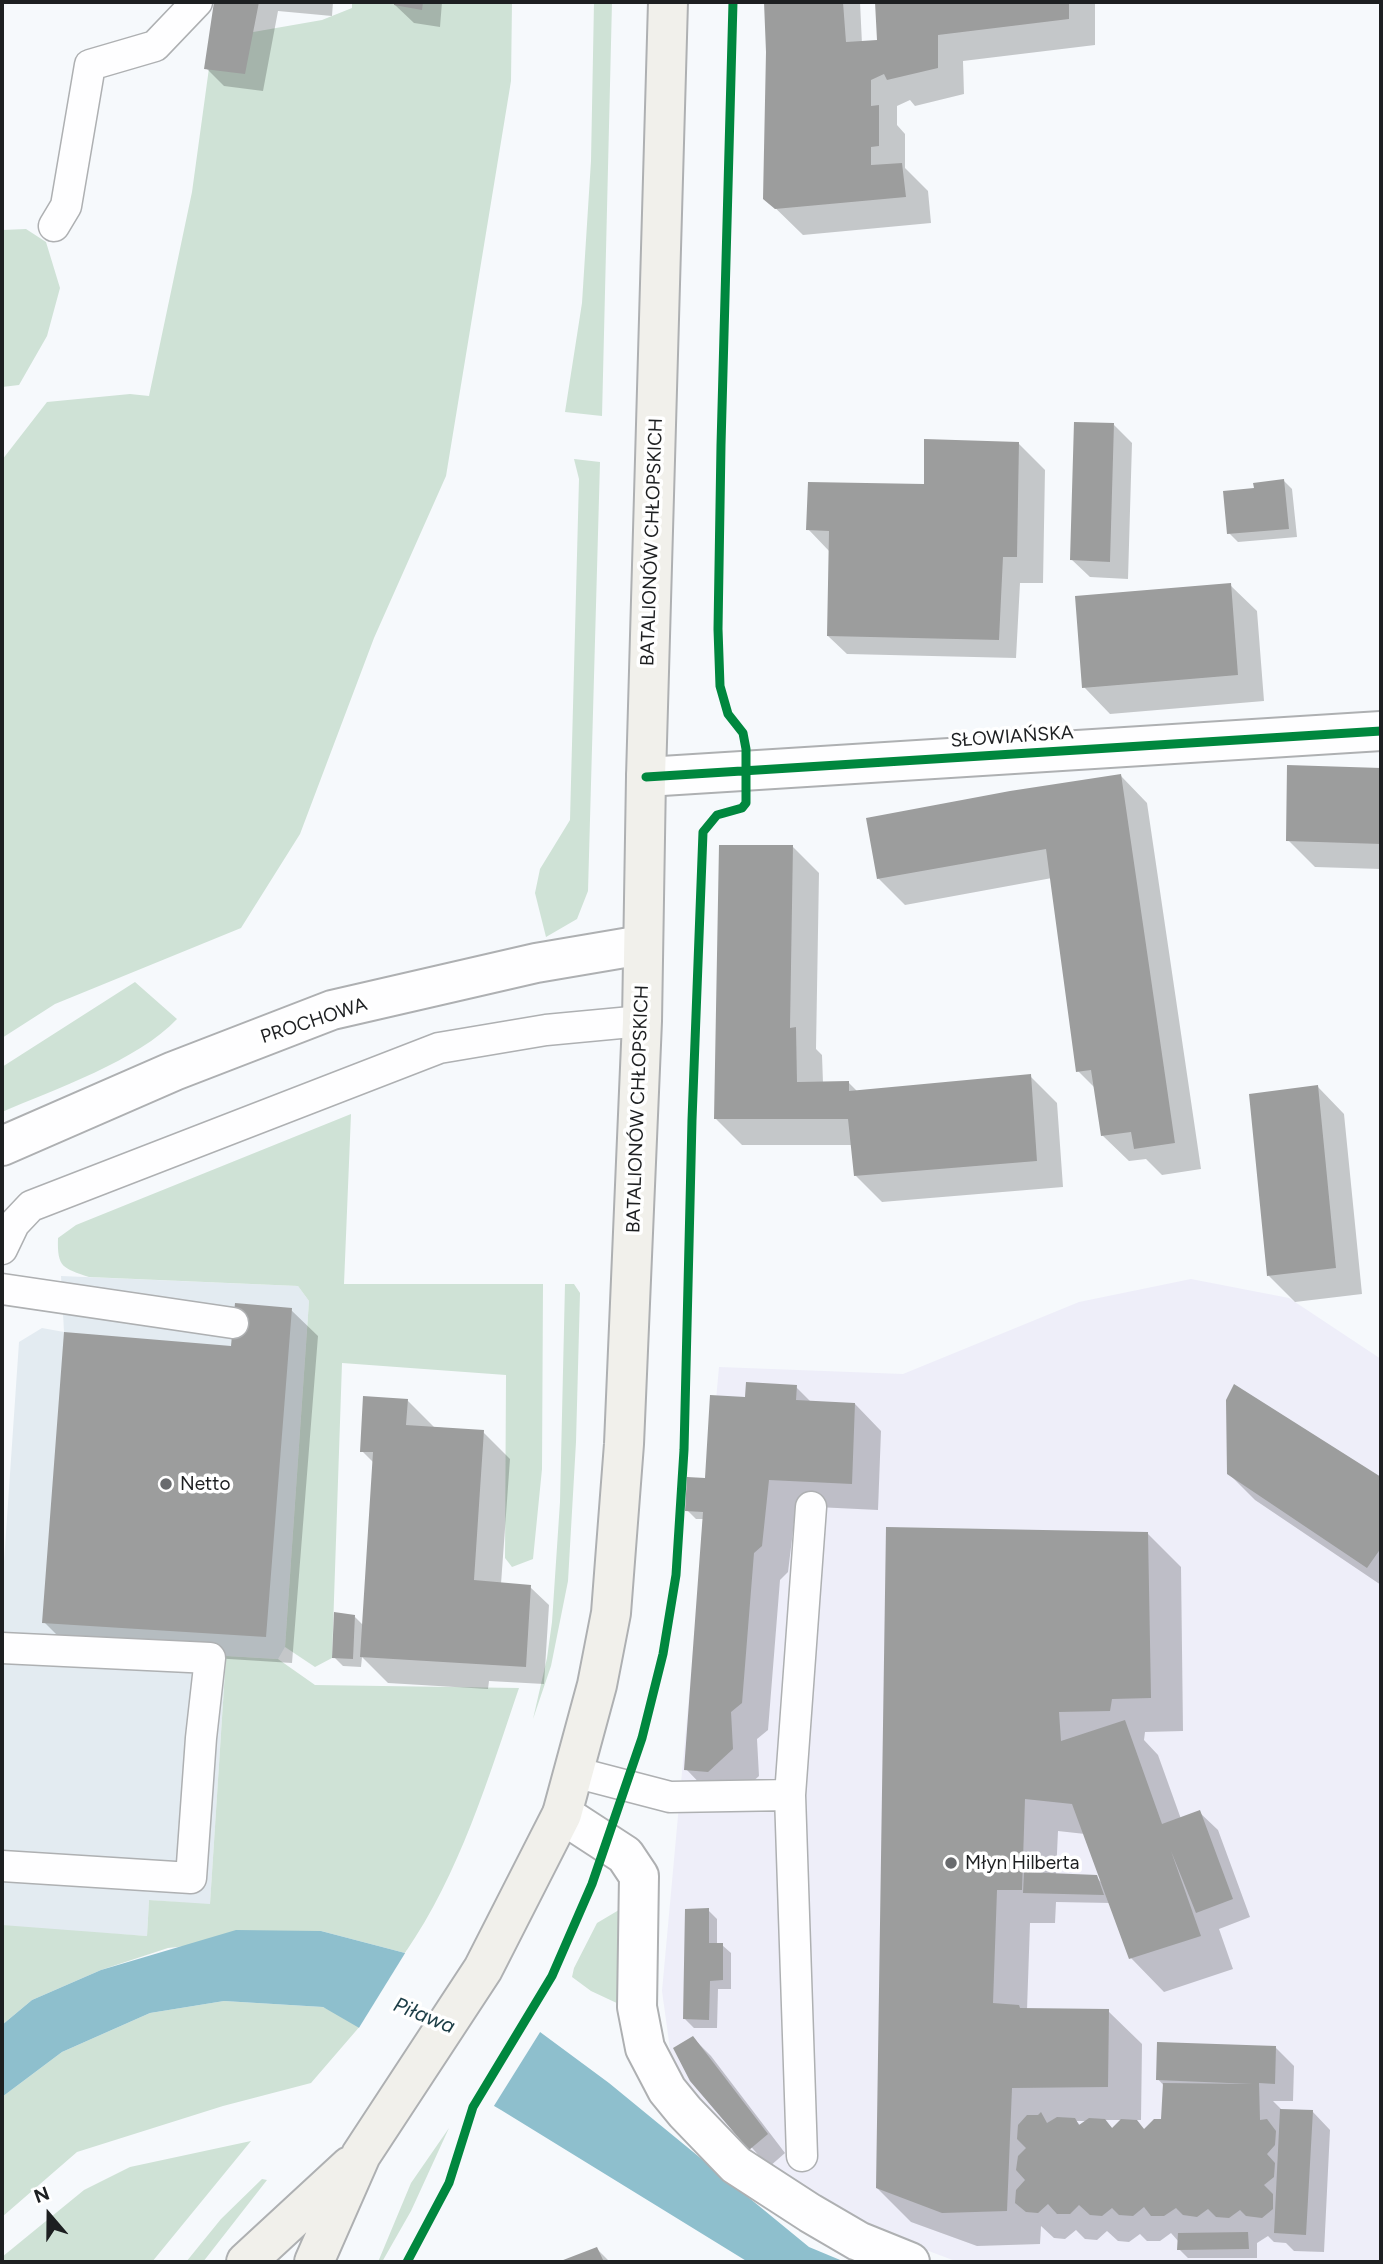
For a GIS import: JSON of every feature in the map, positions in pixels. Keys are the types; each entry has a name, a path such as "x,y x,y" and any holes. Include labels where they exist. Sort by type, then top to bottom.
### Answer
{"main road":[{"name":"BATALIONÓW CHŁOPSKICH","path":"314,2262 361,2155 483,1969 562,1814 597,1685 611,1613 624,1444 642,1021 646,777 668,2"},
{"name":"BATALIONÓW CHŁOPSKICH","path":"246,2262 361,2155"}],"street":[{"name":"SŁOWIAŃSKA","path":"646,777 1381,731"},
{"name":"PROCHOWA","path":"2,1146 174,1071 332,1010 536,963 642,945"},
{"path":"562,1814 625,1855 639,1877 637,2007 645,2049 667,2090 736,2165 858,2241 910,2262"}],"lane":[{"path":"54,226 66,206 90,65 155,46 197,2"},
{"path":"2,1249 14,1224 31,1206 439,1048 546,1030 642,1021"},
{"path":"2,1289 233,1323"},
{"path":"802,2156 790,1795 811,1507"},
{"path":"2,1648 209,1658 191,1878 2,1866"},
{"path":"575,1772 670,1797 790,1795"}],"shaded area":[{"path":"61,1276 298,1286 309,1301 285,1647 278,1659 226,1656 210,1905 149,1900 147,1936 2,1927 2,1591 19,1342 42,1328 64,1332"},
{"path":"1191,1279 1289,1298 1381,1359 1381,2262 958,2262 835,2216 796,2193 707,2114 672,2064 662,1991 719,1367 903,1374 1079,1302"}],"green space":[{"path":"352,2 512,2 511,81 446,476 374,638 300,834 241,928 55,1004 2,1038 2,460 47,402 130,394 149,396 192,192 213,39 322,20 352,8"},
{"path":"594,2 612,2 602,416 565,412 582,303 591,161"},
{"path":"26,229 46,242 60,288 47,336 19,385 2,387 2,230"},
{"path":"574,459 600,462 588,891 577,919 546,937 535,893 540,869 570,820 579,479"},
{"path":"135,982 177,1019 161,1034 118,1061 2,1112 2,1067"},
{"path":"351,1114 344,1284 543,1284 542,1469 533,1559 512,1567 505,1558 506,1375 342,1363 332,1658 315,1667 285,1647 309,1301 298,1286 89,1277 63,1265 59,1255 58,1238 76,1225"},
{"path":"565,1284 574,1284 580,1293 576,1442 568,1581 551,1666 533,1719 552,1622 560,1502"},
{"path":"226,1656 278,1659 315,1685 519,1688 471,1825 442,1891 424,1922 405,1953 321,1931 168,1948 101,1970 32,2000 2,2025 2,1925 147,1936 149,1900 210,1904"},
{"path":"629,1904 621,2005 591,1991 572,1977 597,1923"},
{"path":"224,2001 323,2007 361,2025 311,2083 223,2106 77,2152 2,2217 2,2097 62,2052 150,2013"},
{"path":"449,2128 411,2211 382,2262 378,2262 411,2183"},
{"path":"251,2141 152,2262 2,2262 2,2257 84,2190 130,2167"},
{"path":"262,2179 267,2180 203,2262 186,2262 221,2219"}],"water":[{"name":"Piława","path":"236,1930 321,1931 405,1953 536,2029 609,2083 809,2247 845,2262 748,2262 501,2110 323,2007 224,2001 150,2013 62,2052 2,2097 2,2025 32,2000 101,1970"}],"pier":[{"path":"407,1950 542,2029 492,2109 357,2031"}],"building":[{"path":"214,2 259,2 245,74 204,69"},
{"path":"394,2 423,2 422,10 394,5"},
{"path":"764,2 843,2 846,42 877,40 875,2 1069,2 1069,19 938,35 938,68 887,80 884,74 871,80 871,106 879,105 879,146 871,147 871,165 902,163 906,197 775,209 763,199 766,52"},
{"path":"1074,422 1114,423 1110,562 1070,560"},
{"path":"924,439 1019,442 1017,557 1003,557 999,640 827,636 829,531 806,530 808,482 924,484"},
{"path":"1284,479 1289,529 1227,534 1223,491 1254,488 1253,483"},
{"path":"1231,583 1238,675 1082,688 1075,596"},
{"path":"1287,765 1381,768 1381,844 1286,841"},
{"path":"1121,774 1175,1143 1134,1149 1131,1132 1101,1136 1091,1070 1076,1072 1046,849 877,879 866,818 1010,791"},
{"path":"719,845 793,845 790,1028 796,1027 797,1082 849,1081 849,1091 1031,1074 1037,1161 854,1176 848,1119 714,1119"},
{"path":"1318,1085 1336,1268 1267,1276 1249,1094"},
{"name":"Netto","path":"235,1303 292,1308 266,1637 42,1623 64,1332 231,1346"},
{"path":"746,1382 797,1385 796,1400 855,1403 852,1484 769,1480 762,1546 754,1553 742,1703 731,1712 733,1749 708,1772 684,1770 703,1512 685,1511 687,1477 705,1478 710,1395 745,1397"},
{"path":"1234,1384 1381,1477 1381,1548 1367,1568 1227,1474 1226,1400"},
{"path":"363,1396 408,1399 406,1425 484,1430 474,1580 531,1585 526,1667 360,1657 373,1452 360,1452"},
{"path":"886,1527 1148,1532 1151,1698 1112,1699 1110,1711 1059,1712 1061,1741 1125,1720 1162,1824 1200,1810 1233,1899 1196,1913 1171,1851 1201,1936 1129,1959 1072,1804 1025,1799 1022,1890 997,1890 993,2003 1019,2005 1020,2008 1109,2009 1108,2087 1012,2088 1007,2211 942,2213 876,2188"},
{"path":"334,1612 355,1615 353,1659 332,1658"},
{"path":"1024,1872 1097,1875 1104,1895 1023,1893"},
{"path":"709,1908 709,1943 723,1943 723,1980 710,1981 709,2020 683,2019 685,1909"},
{"path":"693,2036 768,2134 749,2150 690,2081 673,2048"},
{"path":"1157,2042 1276,2046 1275,2084 1259,2083 1260,2120 1267,2119 1276,2131 1275,2145 1267,2154 1275,2163 1274,2177 1264,2185 1273,2194 1273,2209 1262,2218 1246,2216 1240,2210 1229,2218 1216,2217 1208,2209 1197,2217 1183,2215 1176,2208 1164,2216 1151,2216 1144,2207 1133,2216 1119,2215 1112,2208 1102,2216 1090,2215 1079,2205 1070,2214 1057,2214 1048,2204 1038,2213 1026,2212 1015,2203 1016,2190 1025,2180 1016,2170 1018,2156 1026,2148 1017,2139 1018,2125 1027,2115 1038,2115 1041,2112 1047,2123 1057,2117 1075,2118 1079,2125 1089,2118 1105,2119 1112,2128 1121,2119 1137,2120 1144,2129 1154,2119 1161,2119 1163,2083 1253,2084 1156,2080"},
{"path":"1280,2109 1313,2110 1306,2235 1274,2233"},
{"path":"1248,2232 1249,2249 1177,2250 1178,2233"},
{"path":"597,2247 604,2262 558,2262"}],"cycle path":[{"path":"407,2262 449,2183 473,2107 552,1976 592,1884 642,1738 663,1654 676,1575 684,1450 692,1120 703,832 717,815 742,808 746,803 746,749 743,733 728,714 720,686 718,629 733,2"},
{"path":"646,777 1381,731"}],"place":[{"name":"Netto","path":"166,1484"},
{"name":"Młyn Hilberta","path":"951,1863"}]}
